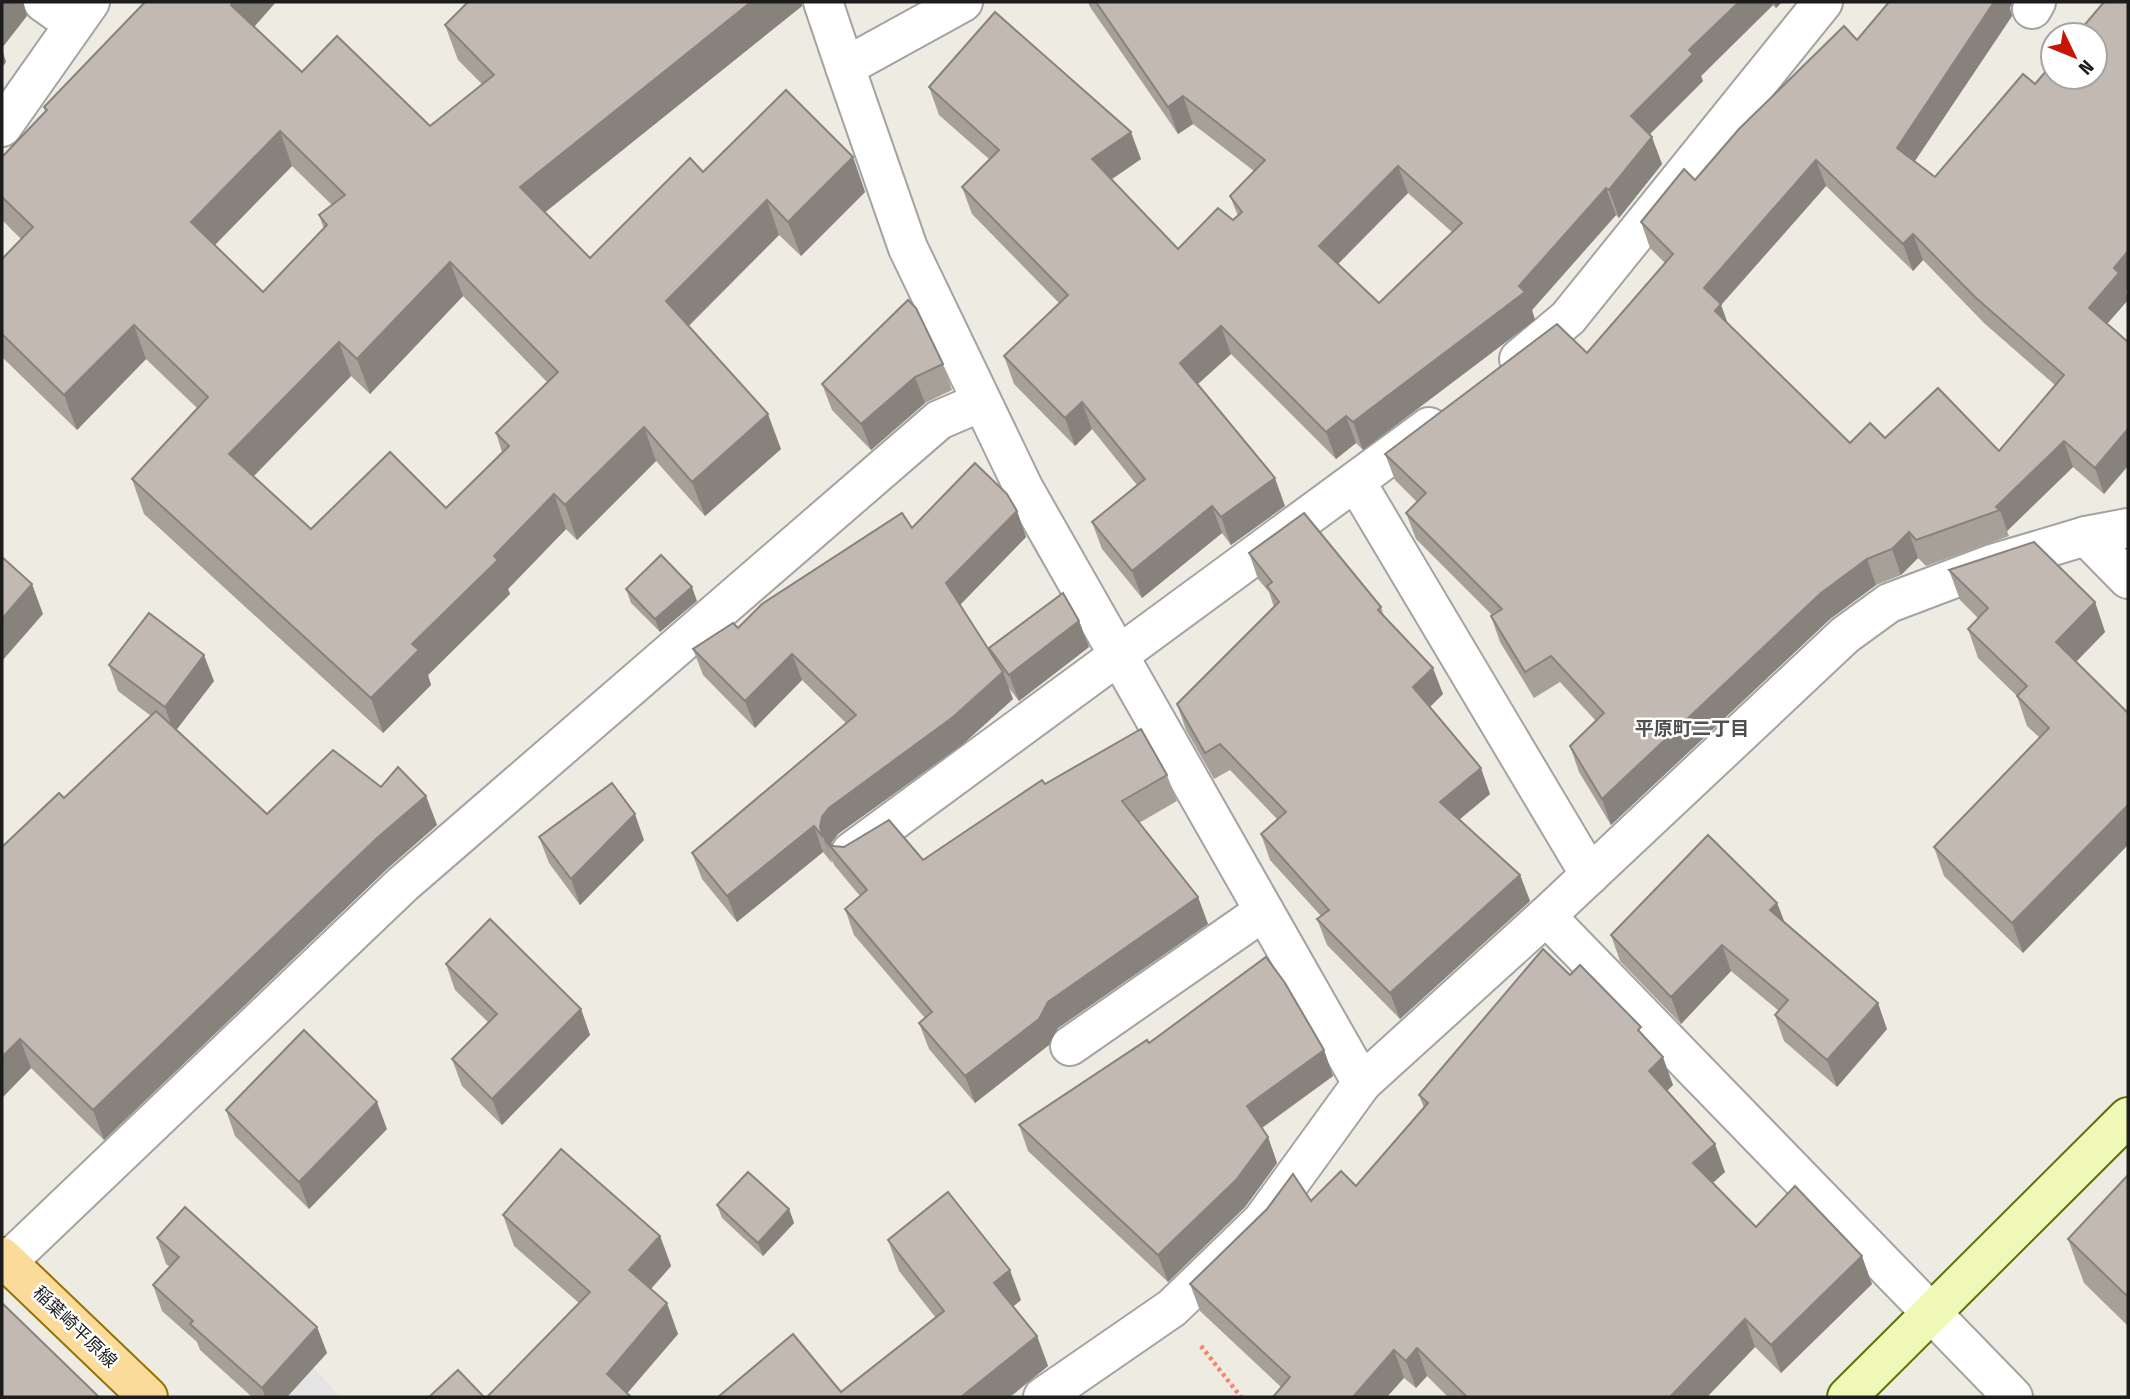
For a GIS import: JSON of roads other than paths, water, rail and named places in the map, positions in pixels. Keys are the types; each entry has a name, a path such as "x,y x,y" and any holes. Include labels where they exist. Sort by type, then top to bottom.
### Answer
{"main road":[{"name":"稲葉崎平原線","path":"4,1259 148,1397"}],"street":[{"path":"2,128 82,13 43,2"},
{"path":"823,2 908,248 1024,489 1362,1083"},
{"path":"845,67 962,2"},
{"path":"1487,383 1568,318 1822,2"},
{"path":"4,1259 402,884 939,420 981,402"},
{"path":"851,852 905,815 1119,652 1356,482 1454,408"},
{"path":"1356,482 1590,875"},
{"path":"1043,1397 1172,1308 1262,1221 1362,1083 1546,916 1845,635 1889,603 1992,564 2128,528"},
{"path":"2086,537 2128,579"},
{"path":"1070,1046 1264,911"},
{"path":"1546,916 2013,1397"},
{"path":"1847,1397 2072,1177 2128,1117"}],"district":[{"name":"平原町二丁目","path":"1692,728"}]}
